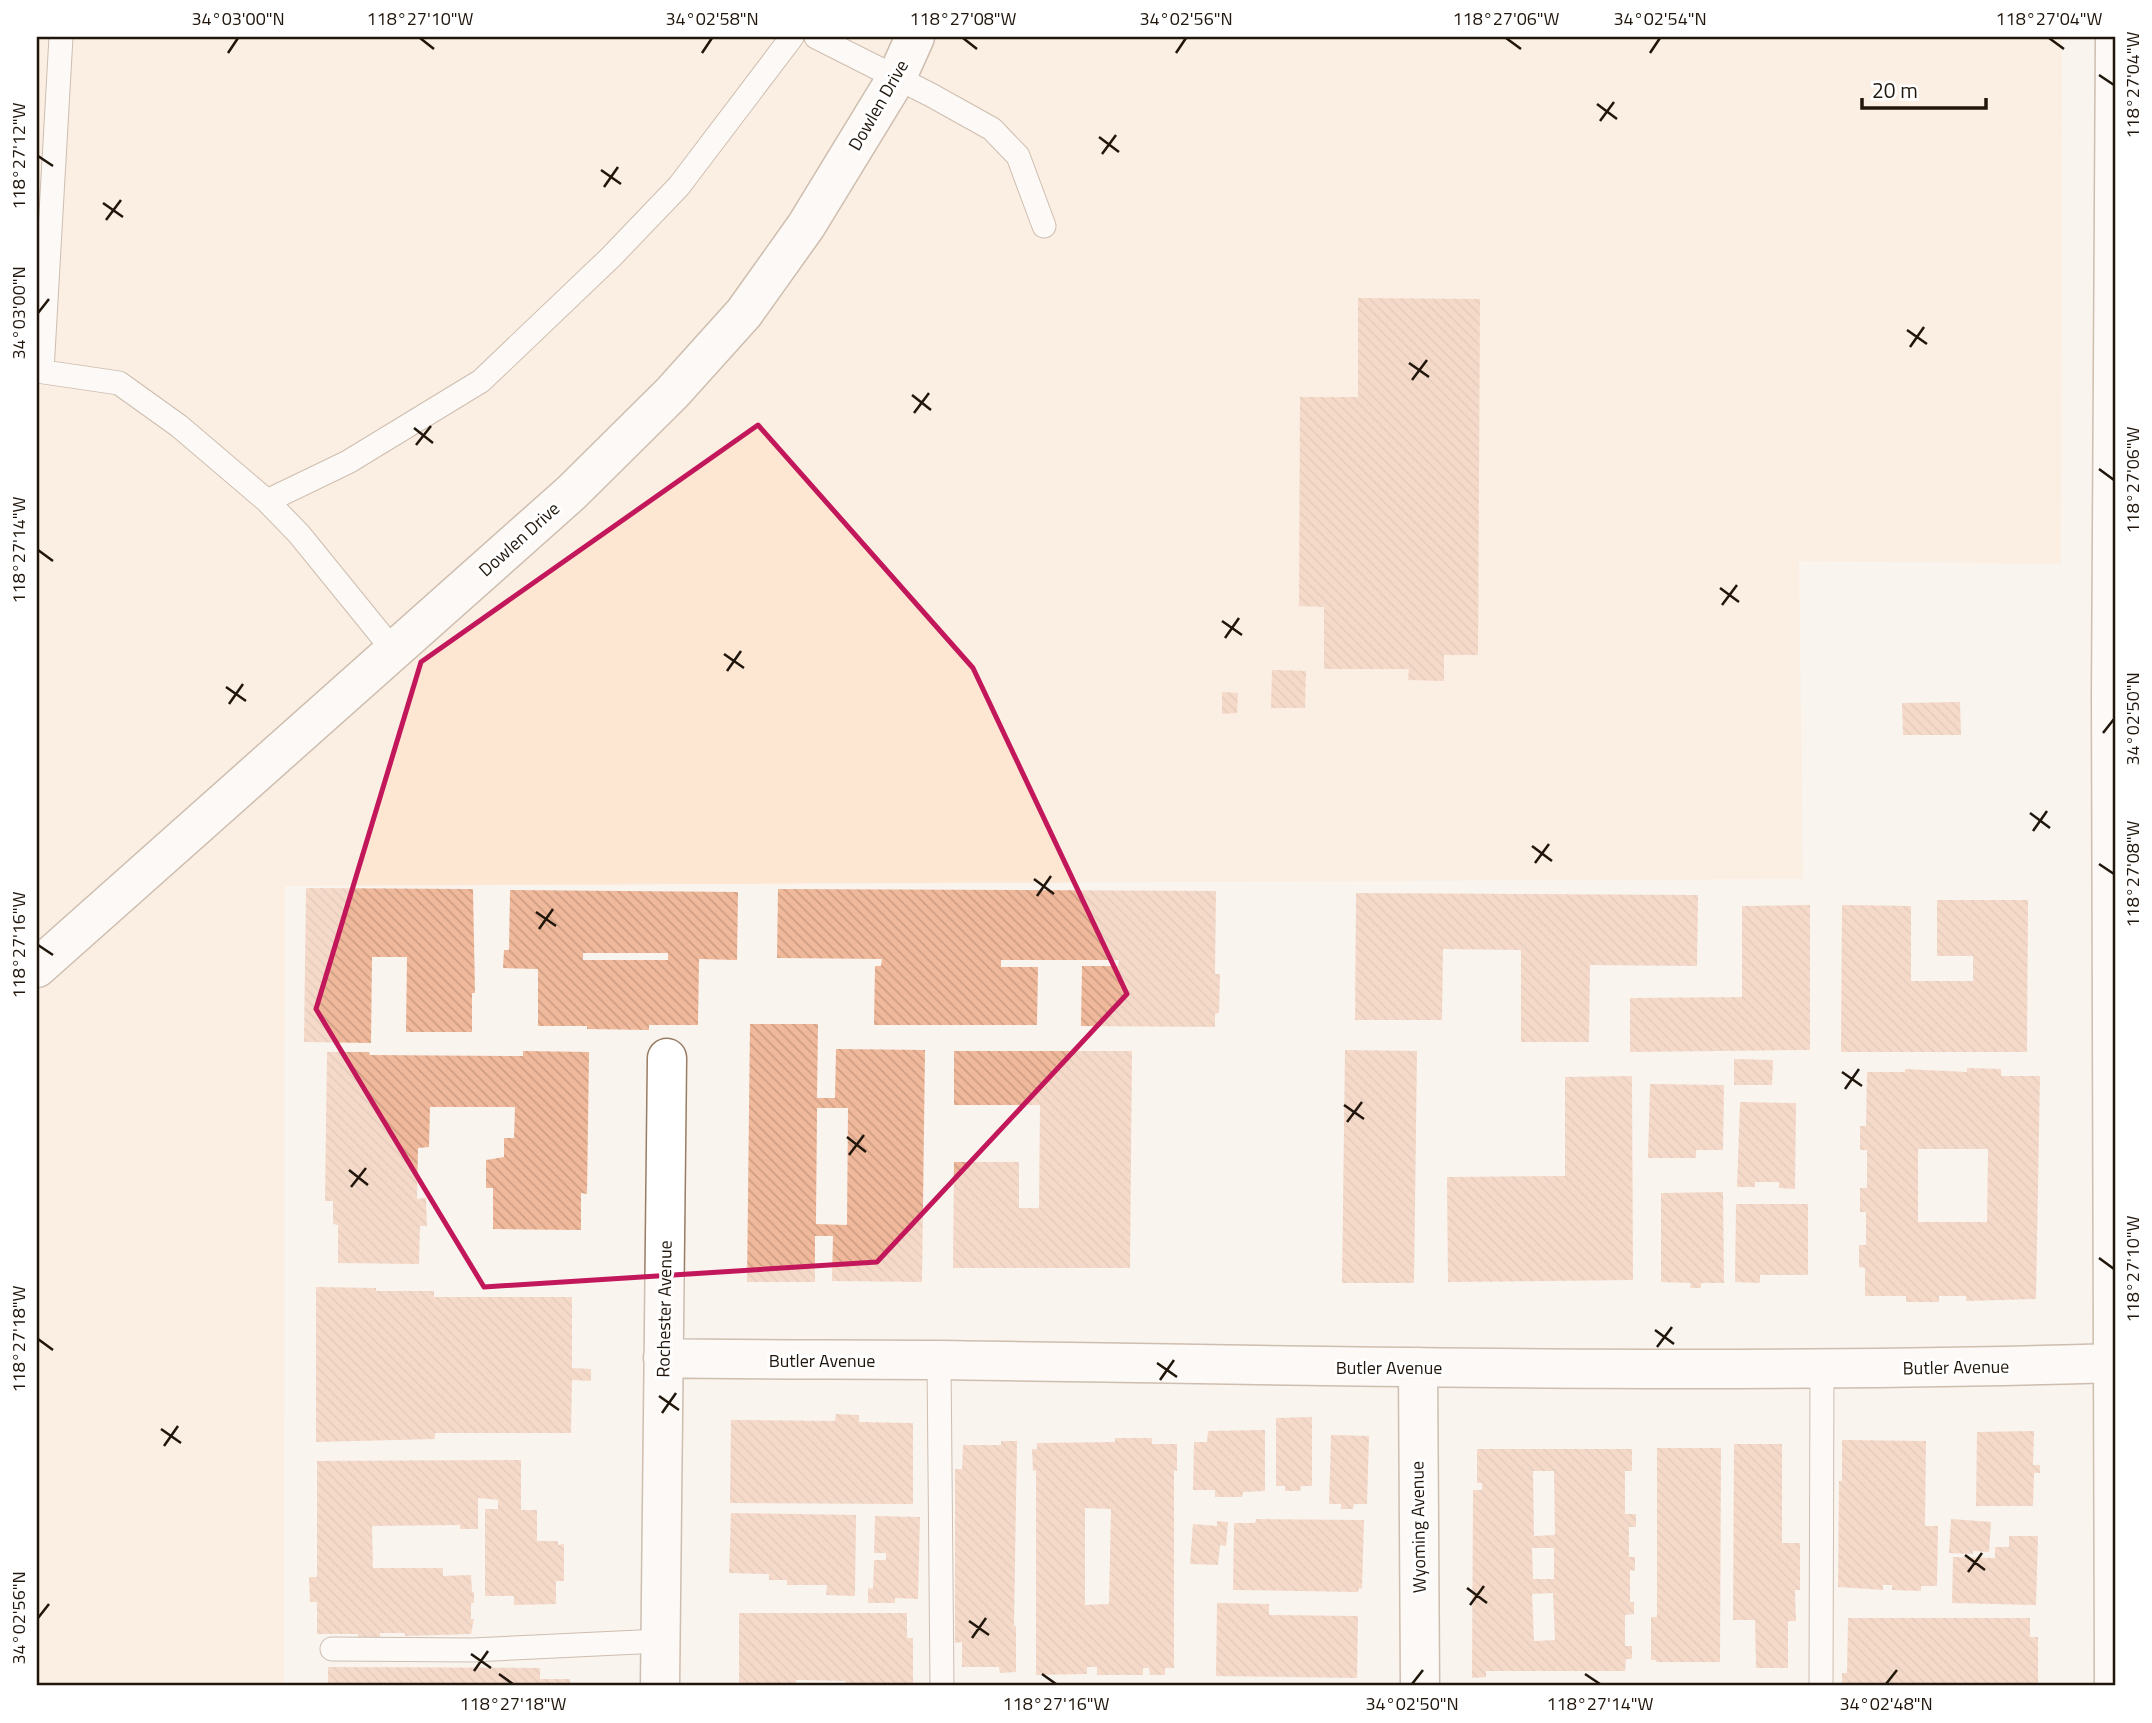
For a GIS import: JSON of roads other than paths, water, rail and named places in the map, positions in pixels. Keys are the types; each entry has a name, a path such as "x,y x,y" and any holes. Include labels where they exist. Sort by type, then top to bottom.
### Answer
{"street":[{"name":"Dowlen Drive","path":"37,968 571,493 672,393 744,313 806,226 897,77 915,37"},
{"path":"2113,1686 2115,38"},
{"name":"Rochester Avenue","path":"660,1686 667,1058"},
{"name":"Butler Avenue","path":"663,1359 939,1360 1255,1367 1822,1368 2114,1363"},
{"name":"Wyoming Avenue","path":"1418,1367 1420,1686"}],"lane":[{"path":"61,37 40,371 119,383 179,426 267,501 299,534 394,651"},
{"path":"267,501 348,462 481,381 611,257 679,186 792,37"},
{"path":"816,37 992,129 1018,156 1044,226"},
{"path":"939,1360 942,1686"},
{"path":"1821,1686 1822,1368"},
{"path":"332,1649 473,1650 660,1641"}]}
